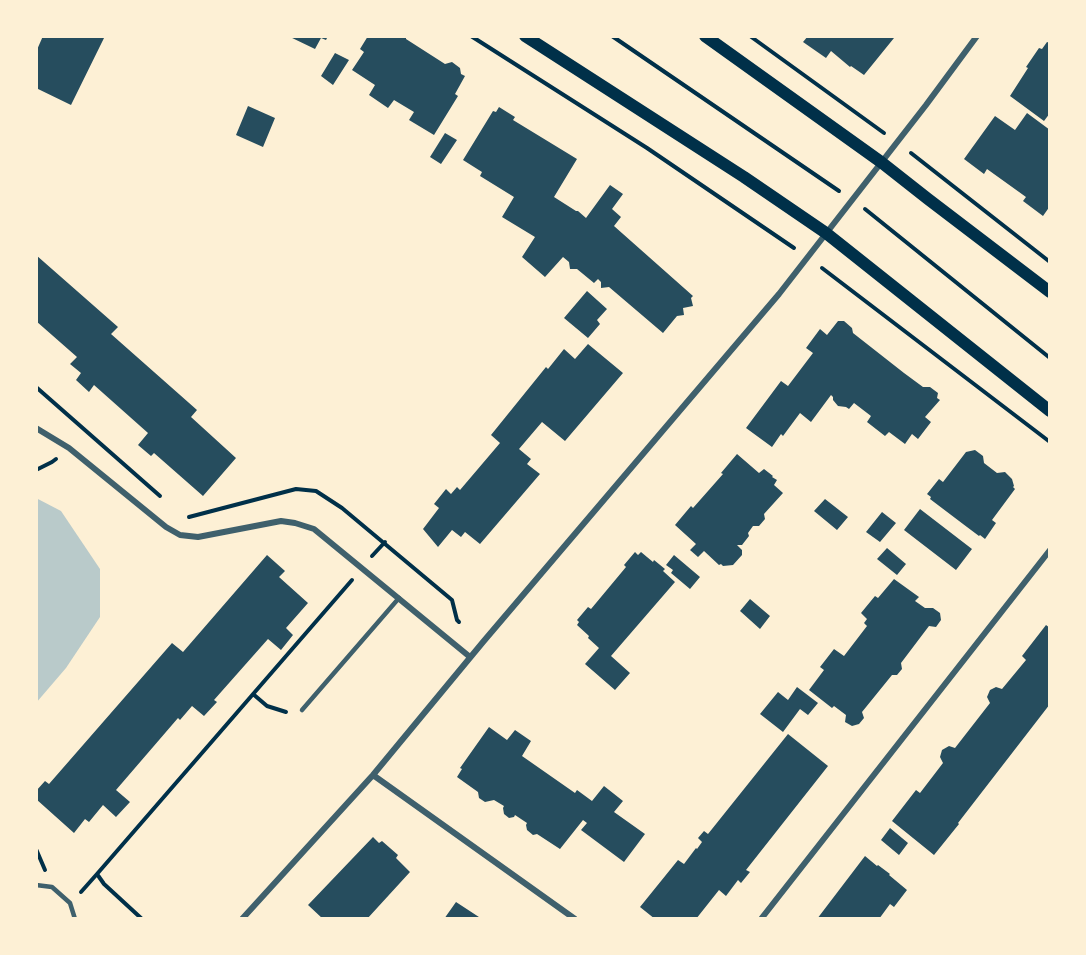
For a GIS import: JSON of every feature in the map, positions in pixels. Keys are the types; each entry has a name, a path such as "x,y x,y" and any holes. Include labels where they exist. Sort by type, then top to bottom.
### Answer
{"main road":[{"path":"525,36 744,177 826,233 1050,411"},
{"path":"705,36 881,162 1050,292"}],"street":[{"path":"242,919 373,775 470,657 751,327 808,257 977,36"},
{"path":"36,428 69,448 166,526 180,534 198,537 280,521 314,529 470,657"},
{"path":"761,919 1050,549"},
{"path":"373,775 575,919"}],"lane":[{"path":"302,710 399,598"},
{"path":"36,885 52,887 70,903 75,919"}],"path":[{"path":"471,36 647,148 808,257 1050,442"},
{"path":"70,903 98,874 385,542"},
{"path":"253,694 267,706 285,712 302,710"},
{"path":"98,874 104,884 142,919"}],"shaded area":[{"path":"36,498 61,511 100,569 100,617 66,668 36,703"}],"building":[{"path":"43,36 105,36 71,105 36,88 36,52"},
{"path":"288,36 328,36 326,40 321,38 315,49"},
{"path":"368,36 406,36 406,39 445,64 452,62 460,68 461,74 465,76 455,94 458,96 434,135 409,120 414,112 394,100 388,108 369,95 375,85 352,70 364,52 360,49"},
{"path":"808,36 892,36 894,38 864,75 831,51 826,58 803,42"},
{"path":"1047,42 1050,43 1050,113 1044,121 1010,96 1039,48 1042,49"},
{"path":"335,53 349,60 333,85 321,76"},
{"path":"248,106 275,118 263,147 236,135"},
{"path":"499,107 515,117 513,120 577,159 554,197 586,218 610,185 623,194 612,209 621,217 614,226 693,296 691,298 693,306 683,308 684,315 677,316 663,333 609,287 601,288 601,282 598,279 594,283 577,269 570,269 569,262 563,257 545,277 522,257 535,237 502,217 514,197 480,176 482,172 463,160 493,111 496,112"},
{"path":"1027,113 1050,130 1050,206 1043,216 1023,201 1026,197 987,169 984,174 964,159 995,116 1015,130"},
{"path":"445,133 457,140 441,164 430,157"},
{"path":"36,255 118,327 111,334 197,410 191,417 236,458 203,496 154,453 151,456 138,445 148,433 94,385 89,392 76,380 81,373 70,364 77,357 36,321"},
{"path":"587,291 607,309 597,320 600,324 588,338 564,318"},
{"path":"838,321 844,321 852,328 853,333 923,387 930,387 938,393 937,398 940,400 925,417 931,422 918,439 912,434 905,444 889,432 885,436 867,422 871,416 854,403 849,409 838,406 831,395 811,422 800,413 772,447 746,428 781,381 788,386 813,353 806,348 820,329 827,335"},
{"path":"588,344 623,373 565,441 542,422 519,449 531,459 527,464 540,474 480,544 465,532 461,537 452,530 438,547 423,529 439,508 434,504 446,489 451,494 457,487 460,490 500,443 491,435 546,367 548,369 564,349 575,359"},
{"path":"975,450 983,456 984,463 997,473 1005,472 1012,479 1015,489 992,520 996,523 985,539 930,499 931,497 927,494 939,479 943,482 966,452"},
{"path":"737,454 759,473 764,469 773,476 777,480 774,485 783,493 764,514 765,519 759,526 753,526 742,545 737,545 742,550 742,555 733,565 723,566 704,551 698,557 690,550 696,544 675,525 723,474 721,473"},
{"path":"825,499 848,517 837,530 814,511"},
{"path":"920,509 972,549 956,570 904,530"},
{"path":"882,512 896,523 880,542 866,532"},
{"path":"887,548 906,564 897,575 877,559"},
{"path":"635,552 638,555 641,552 653,562 654,560 675,582 611,656 630,673 615,690 585,664 599,648 577,625 579,622 577,620 588,607 591,609 626,567 624,565"},
{"path":"267,555 285,571 279,577 308,603 286,628 293,635 281,650 268,639 214,700 217,702 204,716 192,706 180,720 178,718 116,790 130,802 116,817 103,805 89,822 85,819 74,833 36,799 36,791 45,781 49,784 172,643 183,652"},
{"path":"674,555 700,577 690,589 671,573 673,570 666,565"},
{"path":"894,579 919,597 915,601 925,608 933,608 940,613 941,620 936,627 929,626 901,663 902,669 897,675 892,675 862,712 864,718 859,724 852,726 845,722 846,715 834,706 832,708 809,690 824,670 820,667 834,649 844,656 867,626 864,623 867,619 861,613"},
{"path":"750,599 770,616 760,629 740,611"},
{"path":"1046,625 1050,628 1050,704 934,855 892,821 916,790 920,793 943,763 940,757 942,750 949,746 955,748 990,703 987,697 990,690 996,687 1002,689 1026,660 1022,656"},
{"path":"797,687 818,703 808,715 800,709 783,732 760,714 778,692 788,700"},
{"path":"489,727 507,740 515,730 531,741 522,756 575,793 577,790 592,801 604,786 623,801 614,812 645,834 624,862 581,830 587,823 583,820 560,849 537,834 533,835 527,830 527,823 515,815 509,818 504,814 504,806 494,800 485,802 479,798 478,792 457,777 462,769 460,768"},
{"path":"788,734 828,766 746,870 750,872 741,883 738,880 726,896 719,890 696,919 655,919 640,907 678,860 684,864 697,849 702,842 698,838 704,831 708,834"},
{"path":"890,828 908,843 899,855 881,840"},
{"path":"373,837 379,843 382,841 398,855 396,858 410,872 367,919 323,919 308,905"},
{"path":"865,856 907,890 894,907 890,904 879,919 817,919"},
{"path":"456,902 482,919 444,919"}]}
